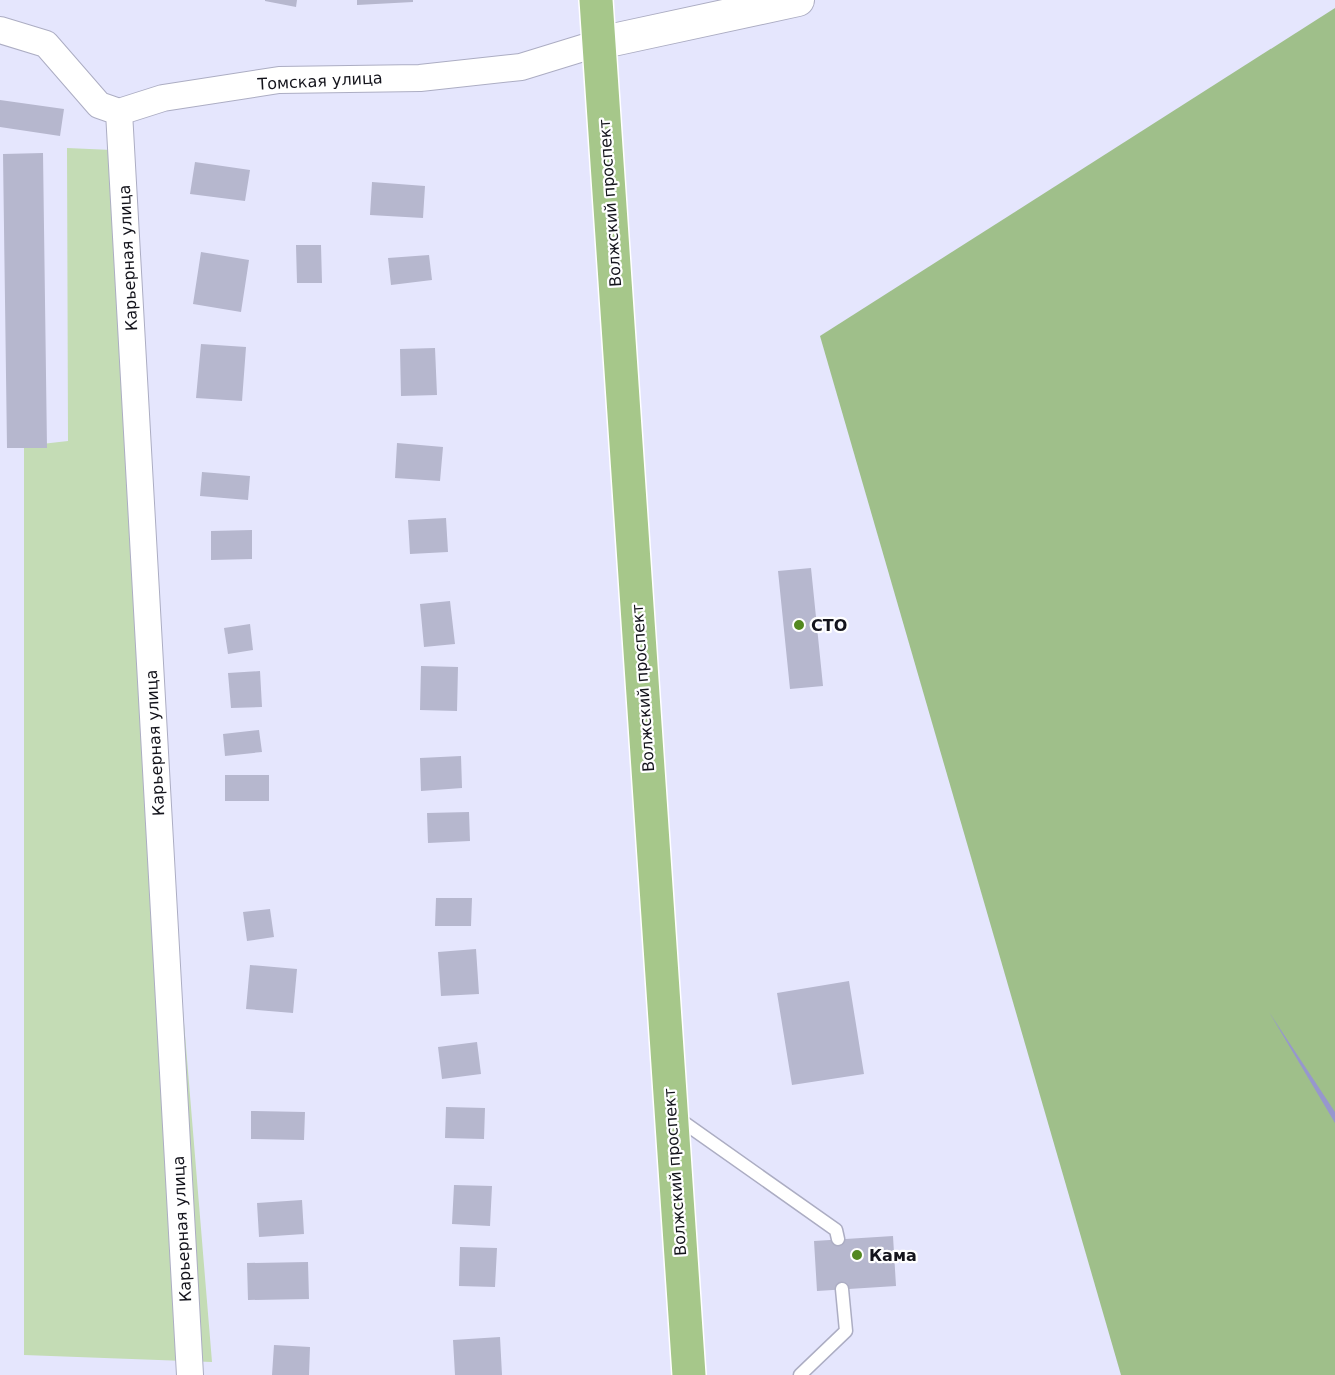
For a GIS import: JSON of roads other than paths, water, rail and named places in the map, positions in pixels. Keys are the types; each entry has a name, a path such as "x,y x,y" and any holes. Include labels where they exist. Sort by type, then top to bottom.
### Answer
{"main road":[{"name":"Волжский проспект","path":"596,0 689,1375"}],"street":[{"path":"599,42 798,0"},
{"path":"0,30 46,44 99,105 119,112"},
{"name":"Томская улица","path":"119,112 163,98 279,80 420,78 521,67 599,42"},
{"name":"Карьерная улица","path":"119,112 190,1375"}],"lane":[{"path":"671,1113 836,1230 837,1239"},
{"path":"800,1375 846,1330 842,1289"}],"water":[{"path":"1269,1012 1335,1112 1335,1123"}],"place":[{"name":"СТО","path":"799,625"},
{"name":"Кама","path":"857,1255"}]}
